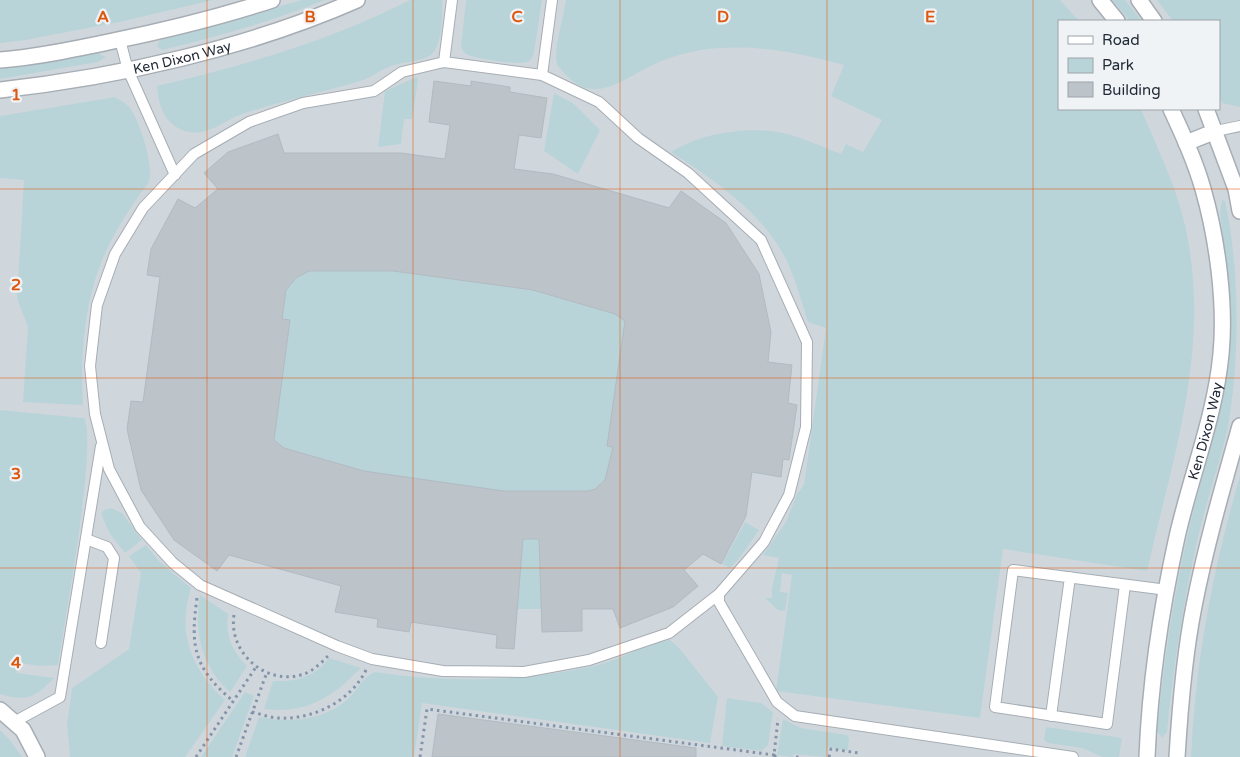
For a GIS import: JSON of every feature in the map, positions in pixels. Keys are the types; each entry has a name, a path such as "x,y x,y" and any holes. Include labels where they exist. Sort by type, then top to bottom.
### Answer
{"street":[{"path":"0,60 120,40 230,14 272,0"},
{"name":"Ken Dixon Way","path":"0,90 42,85 128,70 232,44 291,26 357,0"},
{"path":"1100,0 1116,20"},
{"path":"1139,0 1153,20"},
{"name":"Ken Dixon Way","path":"1147,757 1155,662 1167,590 1178,536 1214,403 1221,352 1221,298 1216,249 1204,190 1171,110"},
{"path":"1206,110 1216,131 1236,189 1240,211"},
{"path":"1186,143 1216,131"},
{"path":"1177,757 1185,667 1194,608 1207,546 1240,426"},
{"path":"0,710 23,730 37,757"}],"lane":[{"path":"444,62 452,0"},
{"path":"542,75 552,0"},
{"path":"120,40 128,70 175,175"},
{"path":"444,62 542,75 599,102 638,138 688,173 762,240 806,342 806,427 789,495 764,542 719,594 669,633 588,660 524,672 444,671 372,659 337,646 200,585 173,563 140,527 109,469 95,414 90,366 97,305 115,254 144,208 194,154 248,122 303,103 374,91 402,72 444,62"},
{"path":"1216,131 1240,126"},
{"path":"14,722 60,697 102,440"},
{"path":"86,538 107,547 114,558 101,643"},
{"path":"1125,585 1107,724 994,708 1013,570 1167,590"},
{"path":"1051,716 1070,577"},
{"path":"719,594 719,602 777,702 795,716 1073,757"}],"path":[{"path":"200,585 192,630 199,661 216,686 233,701"},
{"path":"236,600 232,621 234,637 243,655 256,667 286,677 305,674 322,663 337,646"},
{"path":"252,712 278,718 298,717 325,710 345,697 357,684 372,659"},
{"path":"196,757 256,667"},
{"path":"236,757 267,672"},
{"path":"420,757 427,709 774,756 778,717 784,708"},
{"path":"829,757 830,749 859,753"}],"shaded area":[{"path":"0,0 1240,0 1240,757 0,757"}],"green space":[{"path":"0,0 213,0 124,21 26,40 0,43"},
{"path":"302,0 325,0 265,22 224,34 162,50 157,46 160,39"},
{"path":"410,0 442,0 440,38 435,51 427,57 391,66 360,81 242,114 208,131 193,133 178,128 172,124 161,107 157,86 255,60 318,40 380,15"},
{"path":"466,0 542,0 534,53 531,59 522,63 507,62 480,58 465,53 461,46"},
{"path":"566,0 1060,0 1078,20 1058,20 1058,110 1141,110 1180,206 1188,240 1193,282 1194,324 1191,366 1185,407 1147,571 1003,549 980,718 776,691 792,575 782,573 780,592 788,593 785,611 778,610 765,598 772,598 772,588 779,558 763,555 786,522 797,494 804,485 826,328 808,322 788,264 779,247 757,218 716,183 671,152 683,145 710,136 755,130 783,133 841,154 846,144 863,152 882,120 831,96 844,65 809,56 756,48 720,48 696,51 660,62 612,86 590,89 580,86 559,68 556,58"},
{"path":"1112,0 1125,0 1141,20 1129,20"},
{"path":"1157,0 1240,0 1240,107 1222,103 1220,98 1220,20 1172,20"},
{"path":"97,53 106,57 98,62 0,79 0,69"},
{"path":"417,77 412,119 404,119 401,144 378,147 385,91"},
{"path":"554,93 574,104 600,130 578,174 544,151"},
{"path":"115,97 129,107 138,123 148,155 150,174 148,183 112,239 96,278 86,320 82,362 83,405 23,402 28,327 17,299 24,180 0,178 0,116"},
{"path":"401,153 553,174 668,207 709,238 747,359 792,365 788,403 797,405 789,460 781,459 781,477 732,470 700,556 661,590 609,609 498,609 495,635 412,622 409,632 377,627 378,619 335,612 341,586 230,555 152,401 143,400 160,280 197,207 238,171"},
{"path":"1222,200 1225,201 1230,226 1236,285 1236,347 1231,406 1227,432 1204,514 1187,589 1172,684 1167,732 1162,738 1157,731 1174,604 1183,554 1222,402 1228,359 1229,304 1220,212"},
{"path":"0,410 84,418 87,434 84,497 58,665 41,666 19,663 17,673 54,678 36,694 24,698 0,694"},
{"path":"1240,476 1240,757 1191,757 1193,721 1207,615 1230,511"},
{"path":"111,508 122,513 142,540 125,553 110,534 101,514 104,510"},
{"path":"745,522 759,530 738,560 730,568 722,564"},
{"path":"146,545 159,561 191,588 186,620 190,649 203,676 225,700 185,757 70,757 67,724 72,688 129,649 141,573 129,556"},
{"path":"200,595 228,614 227,622 231,642 237,654 247,666 230,692 212,671 202,648 198,622"},
{"path":"670,640 680,649 718,697 710,743 422,703 414,757 245,757 259,717 294,720 328,712 348,699 364,680 375,672 430,678 512,678 594,666"},
{"path":"329,658 361,668 339,688 318,702 294,709 264,709 273,681 304,677 318,670"},
{"path":"245,692 254,696 232,757 201,757"},
{"path":"727,698 761,703 773,712 768,745 762,751 722,746"},
{"path":"783,719 801,728 847,735 849,738 848,750 828,748 826,757 793,754 793,757 777,755"},
{"path":"1046,727 1122,738 1119,757 1102,757 1082,748 1048,743 1044,740"},
{"path":"0,730 10,740 22,757 0,757"}],"building":[{"path":"434,81 471,86 471,81 510,87 510,92 547,98 541,138 519,135 514,169 553,174 669,208 681,191 726,223 759,274 771,332 768,362 792,365 788,403 797,405 789,460 783,459 781,477 752,472 746,516 721,564 703,554 684,570 698,586 673,607 620,628 613,609 582,609 582,631 542,632 539,539 523,539 514,649 496,648 497,635 411,622 409,632 377,627 378,619 335,612 341,586 229,555 217,571 174,540 141,490 127,429 131,401 143,402 160,277 147,275 151,249 178,199 195,208 218,189 204,173 228,152 278,134 284,153 401,153 445,159 450,125 429,122","holes":["309,271 393,271 533,290 615,314 625,321 607,446 613,447 605,480 595,489 588,491 504,491 364,471 284,448 274,440 290,320 282,319 286,290 296,278"]},
{"path":"438,714 696,748 696,757 432,757"}]}
